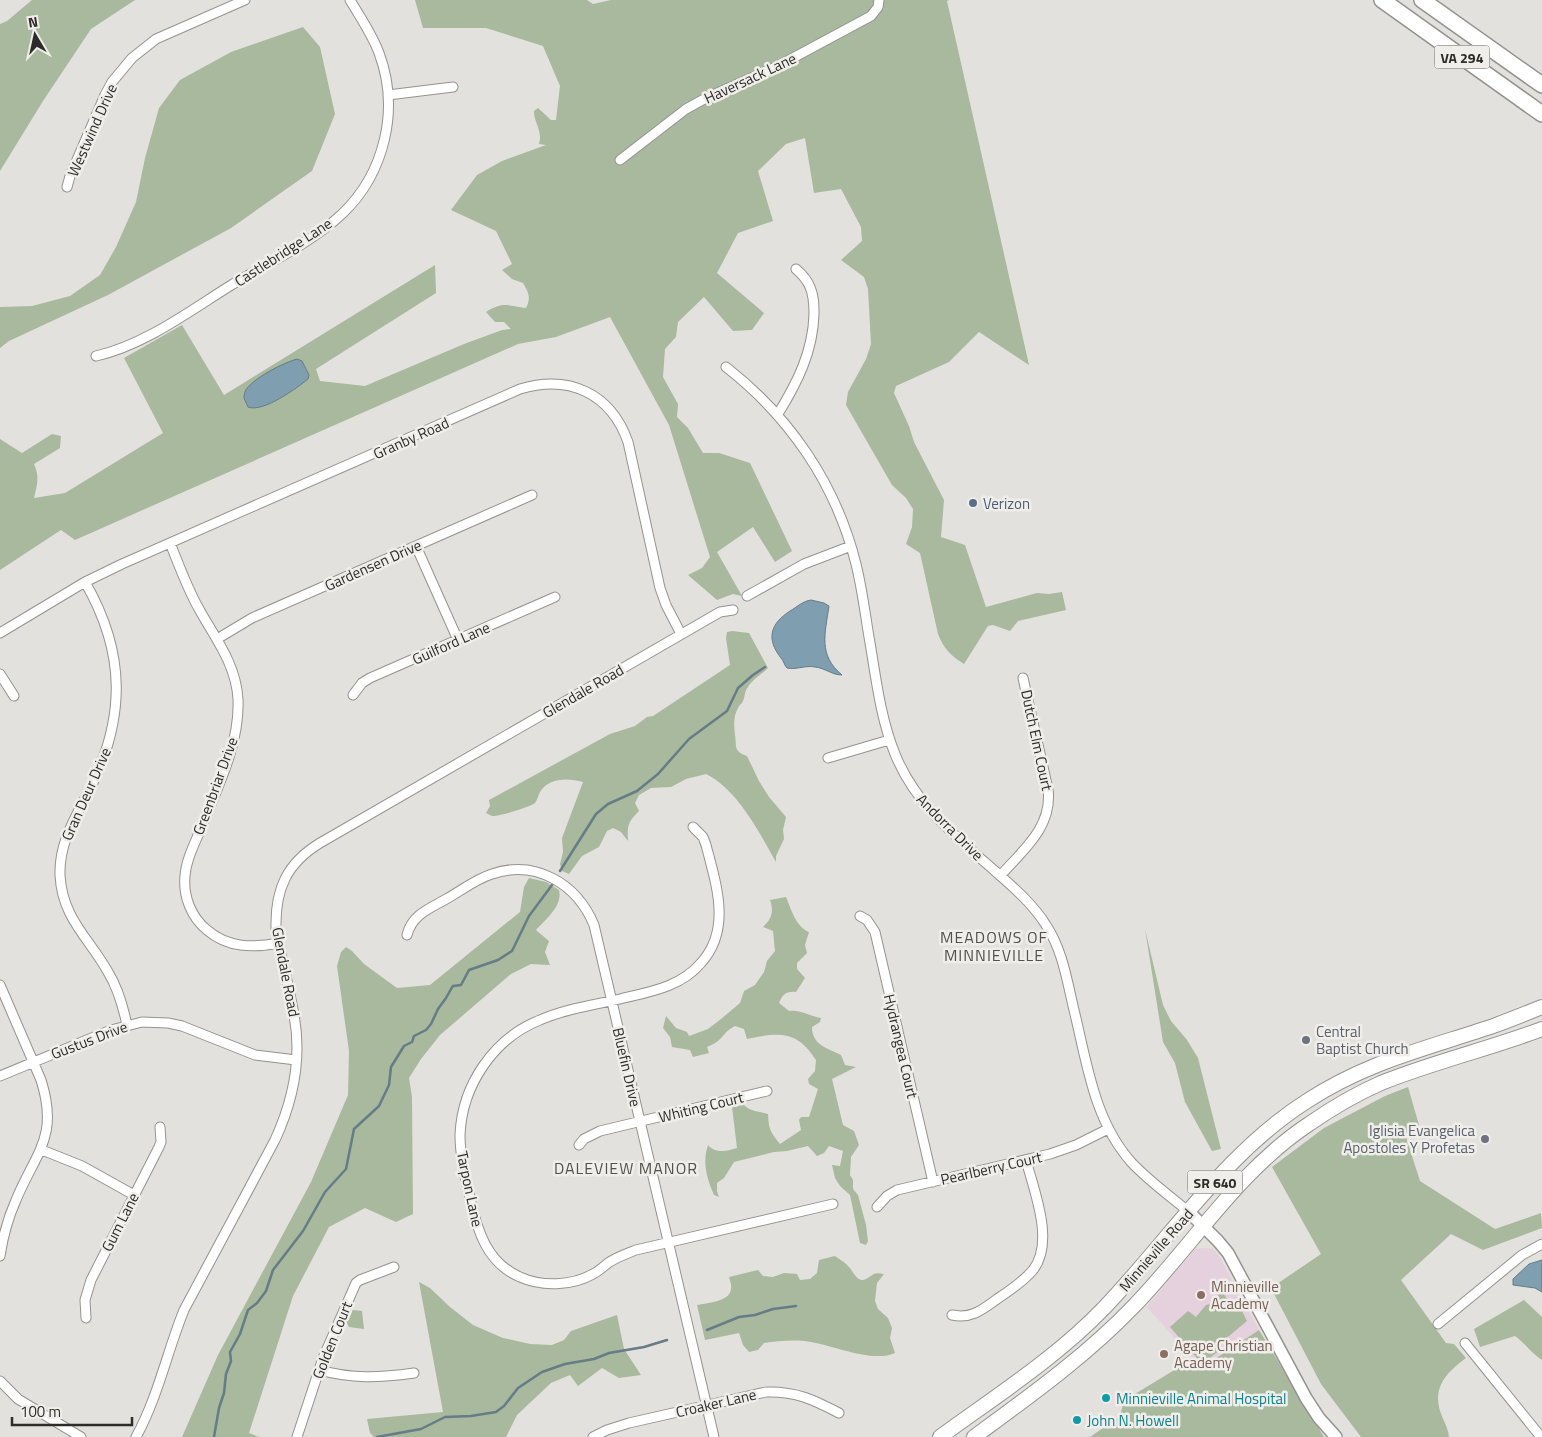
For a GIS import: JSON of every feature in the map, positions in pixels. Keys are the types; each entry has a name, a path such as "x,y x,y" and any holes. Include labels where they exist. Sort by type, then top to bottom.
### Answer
{"highway":[{"name":"VA 294","path":"1382,0 1542,114"},
{"name":"VA 294","path":"1422,0 1542,85"}],"main road":[{"name":"Minnieville Road","path":"940,1437 1061,1348 1090,1322 1131,1280 1188,1212 1236,1160 1268,1130 1306,1101 1382,1062 1496,1025 1542,1007"},
{"name":"Minnieville Road","path":"974,1437 1055,1377 1106,1334 1162,1276 1203,1226 1259,1165 1284,1142 1342,1102 1381,1084 1414,1071 1542,1029"}],"street":[{"name":"Westwind Drive","path":"67,187 105,95 117,76 132,58 156,39 245,0"},
{"name":"Castlebridge Lane","path":"96,356 124,348 170,323 295,247 341,214 362,190 378,160 387,130 388,95 384,68 372,37 350,0"},
{"name":"Haversack Lane","path":"620,160 686,110 706,98 778,66 871,16 878,7 879,0"},
{"path":"388,95 453,87"},
{"path":"778,414 801,372 808,354 813,325 813,295 810,286 796,269"},
{"name":"Andorra Drive","path":"726,367 755,391 778,414 798,439 837,507 851,546 858,574 884,721 889,740 906,777 923,802 962,842 1027,900 1052,935 1066,976 1093,1092 1108,1129 1132,1163 1188,1212"},
{"name":"Granby Road","path":"0,633 85,582 170,543 520,389 544,384 570,386 591,394 616,416 628,442 660,588 666,605 681,634"},
{"name":"Gardensen Drive","path":"217,640 252,618 532,495"},
{"name":"Greenbriar Drive","path":"170,543 198,608 229,661 238,699 236,729 230,754 188,860 185,875 186,892 191,910 198,921 209,932 219,938 244,946 279,943"},
{"path":"416,546 458,640"},
{"path":"747,596 804,564 851,546"},
{"name":"Gran Deur Drive","path":"85,582 102,614 108,633 115,662 117,698 108,743 96,775 68,830 60,867 61,888 66,907 72,919 112,979 122,1004 127,1025"},
{"name":"Guilford Lane","path":"353,695 362,683 370,678 555,597"},
{"name":"Glendale Road","path":"136,1437 153,1402 184,1310 281,1127 292,1095 296,1060 295,1016 279,943 276,914 280,890 292,867 306,852 681,634 720,612 733,610"},
{"path":"0,674 14,696"},
{"name":"Dutch Elm Court","path":"1000,876 1042,828 1049,807 1048,789 1023,678"},
{"path":"828,758 889,740"},
{"name":"Tarpon Lane","path":"692,827 703,837 706,845 718,895 720,916 714,942 702,963 684,978 659,989 555,1014 530,1024 504,1042 484,1064 472,1088 466,1104 460,1133 465,1176 472,1211 484,1243 499,1263 519,1277 555,1284 578,1280 595,1274 622,1255 668,1242 833,1204"},
{"name":"Bluefin Drive","path":"407,935 410,925 418,916 485,877 512,870 530,871 544,875 568,888 581,901 589,913 594,924 714,1437"},
{"name":"Hydrangea Court","path":"860,916 867,920 875,932 933,1182"},
{"path":"0,985 43,1086 47,1106 47,1130 42,1150 16,1200 8,1221 0,1256"},
{"name":"Gustus Drive","path":"0,1076 127,1025 142,1022 168,1023 192,1030 255,1055 296,1060"},
{"name":"Whiting Court","path":"579,1144 600,1131 767,1091"},
{"name":"Gum Lane","path":"86,1318 85,1300 91,1280 159,1147 161,1142 160,1127"},
{"name":"Pearlberry Court","path":"877,1207 892,1192 1063,1150 1108,1129"},
{"path":"42,1150 82,1166 134,1195"},
{"path":"952,1315 966,1316 979,1312 1016,1286 1036,1266 1042,1245 1042,1224 1026,1160"},
{"path":"1188,1212 1228,1253 1306,1398 1319,1418 1336,1437"},
{"path":"1438,1324 1522,1255 1542,1244"},
{"name":"Golden Court","path":"298,1437 318,1370 356,1283 394,1267"},
{"path":"1465,1343 1542,1437"},
{"path":"318,1370 353,1377 414,1373"},
{"path":"0,1381 18,1399 81,1437"},
{"name":"Croaker Lane","path":"593,1437 629,1423 758,1393 786,1392 806,1397 839,1413"}],"shaded area":[{"path":"1195,1249 1213,1249 1219,1256 1259,1330 1201,1368 1147,1307"}],"green space":[{"path":"32,0 135,0 91,29 43,101 0,171 0,24 7,21"},
{"path":"415,0 587,0 593,4 611,0 949,0 947,1 1029,365 979,332 949,362 896,386 894,393 914,442 944,500 941,537 965,545 986,607 1037,593 1062,592 1066,610 1018,621 1010,631 993,625 988,626 964,664 945,648 938,634 920,553 906,544 912,527 913,509 906,498 892,485 846,405 848,392 866,359 871,344 868,289 864,277 841,260 862,241 861,227 841,189 814,193 805,138 786,144 758,171 773,221 738,233 717,273 764,313 752,330 733,331 704,297 678,322 676,337 665,349 663,377 678,404 677,417 688,428 703,453 719,453 750,463 792,551 775,562 753,527 717,552 742,596 733,594 717,600 688,575 702,568 710,557 669,425 610,317 556,337 518,344 75,540 61,530 0,570 0,439 22,453 52,434 61,436 60,448 34,464 37,485 34,498 65,493 163,433 124,358 182,325 224,395 435,265 436,293 316,369 320,381 365,386 464,344 502,330 511,329 504,322 495,322 486,312 502,305 526,308 529,298 527,290 523,283 512,279 502,270 512,264 496,231 451,210 477,175 502,161 546,145 539,144 540,135 534,111 538,108 551,120 556,120 560,86 543,46 486,28 423,28"},
{"path":"303,27 320,47 335,114 312,171 231,228 108,295 9,341 0,348 0,307 32,306 70,296 100,275 116,247 136,202 145,158 159,108 180,80 231,52"},
{"path":"727,632 749,633 768,668 747,689 743,702 736,711 734,725 738,750 747,756 769,797 786,817 783,830 784,839 776,856 776,862 755,825 738,801 728,790 706,774 686,779 671,787 651,788 639,795 635,803 639,811 629,824 628,841 621,832 613,828 607,831 599,847 582,856 569,874 562,871 560,864 563,852 562,838 583,782 566,779 554,781 544,787 532,805 497,816 486,813 490,806 489,800 610,734 635,726 647,717 653,716 730,665 726,638"},
{"path":"529,878 546,882 559,890 560,896 556,907 536,930 549,941 545,952 550,965 531,964 511,974 440,1035 409,1078 412,1097 413,1214 396,1222 365,1208 329,1227 293,1296 249,1433 259,1437 182,1437 218,1355 311,1182 348,1095 349,1051 337,966 341,952 346,947 364,964 397,988 430,985 520,912 524,887"},
{"path":"786,897 797,922 804,930 809,932 805,945 807,953 797,963 797,969 805,978 796,992 785,994 779,1003 789,1011 801,1012 821,1018 820,1022 812,1027 817,1042 841,1055 845,1065 856,1067 832,1079 843,1125 854,1131 859,1145 851,1157 850,1175 853,1180 853,1189 858,1195 866,1225 868,1241 866,1245 860,1243 850,1195 840,1186 835,1178 832,1165 840,1166 843,1151 829,1146 824,1153 817,1156 808,1146 734,1162 724,1178 717,1183 719,1197 714,1195 707,1177 705,1158 708,1145 718,1151 737,1148 732,1107 744,1105 752,1110 768,1114 771,1130 780,1144 801,1130 799,1120 801,1117 809,1117 818,1089 809,1084 808,1079 815,1071 816,1060 809,1050 794,1038 786,1036 769,1035 747,1039 744,1029 735,1026 713,1045 707,1047 709,1053 693,1057 690,1050 672,1047 670,1037 663,1028 666,1016 676,1028 687,1032 689,1036 708,1029 740,1003 744,991 755,985 764,972 767,961 775,951 773,931 763,927 771,915 770,900"},
{"path":"1145,929 1163,1005 1171,1021 1187,1040 1198,1058 1221,1149 1212,1151 1185,1102 1175,1063 1163,1042"},
{"path":"1408,1087 1419,1125 1405,1134 1420,1181 1495,1229 1541,1213 1542,1228 1483,1250 1451,1234 1401,1280 1446,1343 1454,1344 1466,1358 1449,1373 1439,1391 1439,1407 1449,1437 1361,1437 1321,1384 1271,1288 1321,1254 1272,1167 1324,1128 1385,1096"},
{"path":"835,1256 847,1265 860,1280 876,1273 884,1274 877,1283 875,1301 878,1309 888,1318 892,1328 890,1338 895,1353 886,1356 865,1355 821,1344 793,1340 764,1343 758,1350 749,1352 743,1345 739,1333 705,1340 697,1305 727,1297 731,1288 729,1277 758,1270 763,1276 773,1277 784,1273 797,1274 800,1280 810,1279 817,1273 819,1260"},
{"path":"419,1282 430,1288 473,1325 503,1338 530,1344 552,1345 564,1340 571,1331 617,1315 624,1349 641,1375 619,1378 602,1368 578,1386 570,1375 551,1383 517,1415 506,1437 374,1437 370,1433 367,1419 443,1412"},
{"path":"1222,1291 1235,1312 1241,1309 1247,1321 1217,1346 1220,1350 1202,1364 1170,1327 1188,1311 1196,1317"},
{"path":"1524,1300 1542,1317 1542,1360 1515,1336 1480,1347 1474,1329"},
{"path":"353,1310 362,1311 364,1329 349,1327 346,1321"},
{"path":"1259,1330 1324,1437 1090,1437 1119,1417 1125,1400 1181,1366 1201,1368"}],"water":[{"path":"297,359 302,361 309,375 308,379 271,403 254,408 248,407 244,398 248,387 271,370"},
{"path":"811,600 829,606 825,635 826,652 829,660 842,675 812,667 787,668 773,644 772,632 778,621 800,604"},
{"path":"1542,1260 1542,1292 1535,1288 1513,1285 1513,1279 1529,1264"}],"waterway":[{"path":"560,871 596,814 608,804 637,791 658,774 689,739 727,711 738,688 765,667"},
{"path":"214,1437 219,1408 224,1393 226,1374 231,1361 230,1352 240,1334 248,1310 257,1303 266,1291 273,1270 303,1231 325,1192 346,1169 354,1129 379,1106 389,1085 391,1067 404,1046 412,1042 414,1036 426,1030 431,1024 453,986 461,985 469,970 498,960 512,951 529,916 552,885"},
{"path":"707,1330 739,1317 796,1306"},
{"path":"377,1437 421,1429 445,1417 471,1416 496,1412 504,1406 518,1388 542,1372 565,1364 594,1359 609,1353 644,1347 667,1340"}],"place":[{"name":"Verizon","path":"973,503"},
{"name":"Central Baptist Church","path":"1306,1040"},
{"name":"Iglisia Evangelica Apostoles Y Profetas","path":"1485,1139"},
{"name":"Minnieville Academy","path":"1201,1295"},
{"name":"Agape Christian Academy","path":"1164,1354"},
{"name":"Minnieville Animal Hospital","path":"1106,1398"},
{"name":"John N. Howell","path":"1077,1420"}],"district":[{"name":"MEADOWS OF MINNIEVILLE","path":"994,946"},
{"name":"DALEVIEW MANOR","path":"626,1168"}]}
